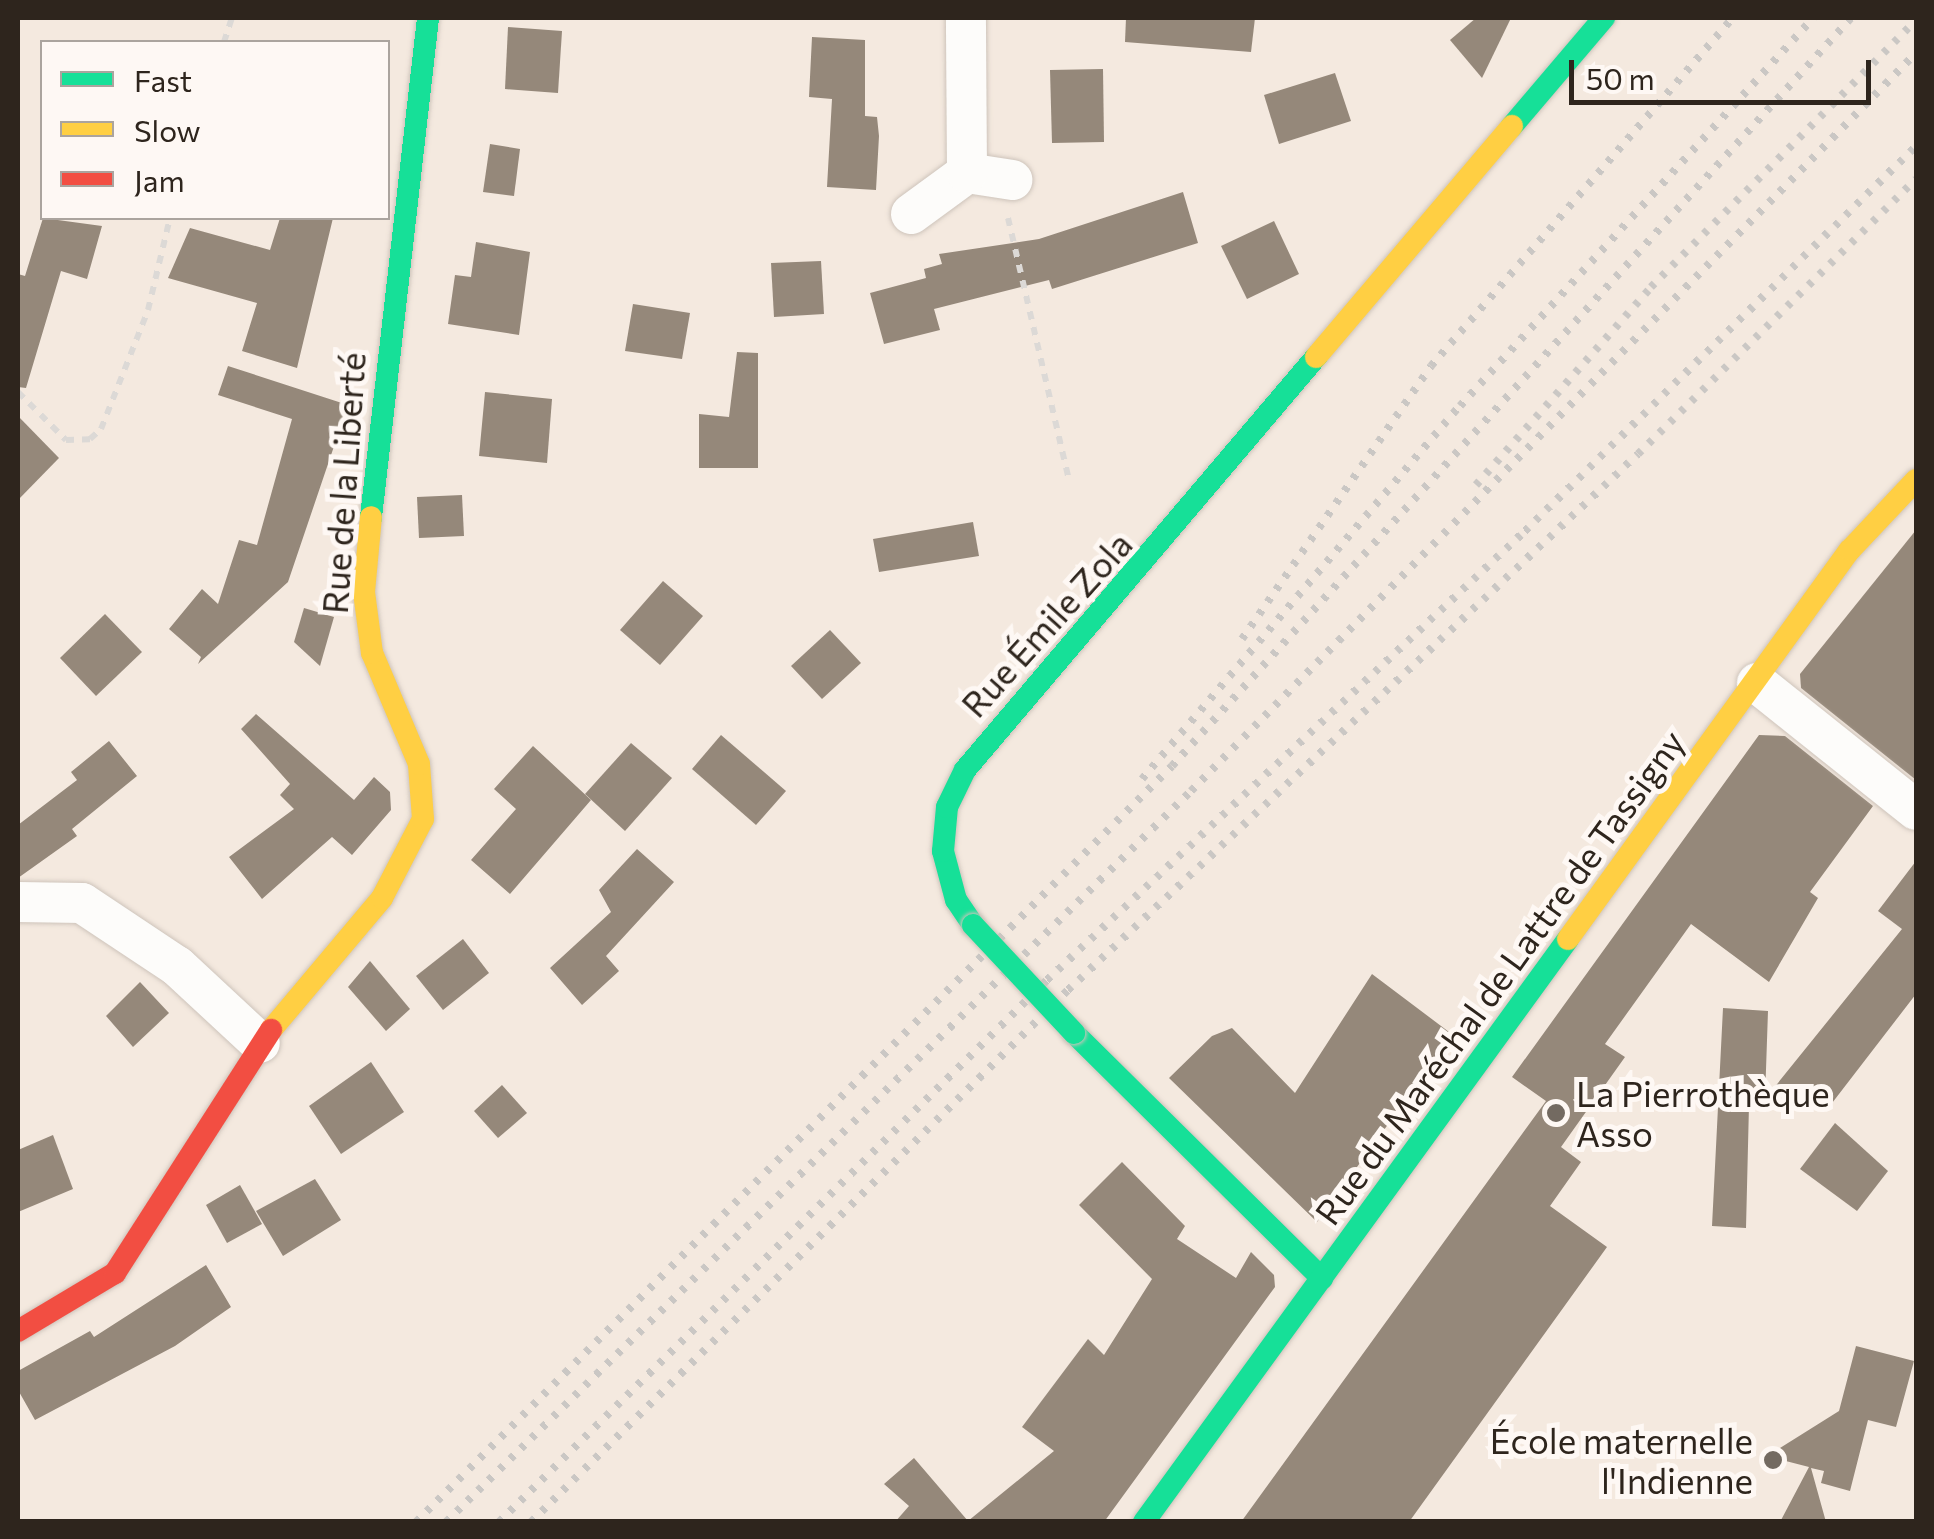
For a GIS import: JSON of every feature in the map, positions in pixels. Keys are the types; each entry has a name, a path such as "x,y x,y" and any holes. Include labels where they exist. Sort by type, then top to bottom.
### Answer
{"street":[{"name":"Rue de la Liberté","path":"18,1331 115,1273 260,1043 382,898 423,820 419,764 372,653 364,592 396,252 428,18"},
{"path":"966,18 967,172"},
{"name":"Rue Émile Zola","path":"1322,1278 1074,1033 973,924 944,851 947,807 965,770 1604,18"},
{"path":"911,214 967,172 1012,180"},
{"name":"Rue du Maréchal de Lattre de Tassigny","path":"1144,1522 1876,517 1916,480"},
{"path":"1758,683 1916,810"},
{"path":"18,902 82,904 177,966 260,1043"}],"path":[{"path":"967,172 1004,199 1069,480"},
{"path":"18,392 66,440 90,439 101,429 148,310 170,220"}],"building":[{"path":"1126,18 1255,18 1251,52 1125,42"},
{"path":"1476,18 1511,18 1482,78 1450,40"},
{"path":"508,27 562,31 558,93 505,89"},
{"path":"812,37 865,40 865,116 877,117 879,136 876,190 827,187 832,99 809,97"},
{"path":"1103,69 1104,142 1052,143 1050,70"},
{"path":"1335,73 1351,121 1279,144 1264,95"},
{"path":"490,144 520,149 514,196 483,192"},
{"path":"1183,192 1198,243 1052,289 1049,280 934,309 940,330 884,344 870,293 926,278 924,269 942,264 939,254 1039,239"},
{"path":"42,220 102,226 87,279 61,271 26,388 18,387 18,274 25,276"},
{"path":"279,220 333,220 297,368 242,351 257,303 168,278 190,228 270,250"},
{"path":"1274,221 1299,274 1247,299 1221,246"},
{"path":"476,242 530,252 519,335 448,324 455,275 471,277"},
{"path":"821,261 824,314 774,317 771,263"},
{"path":"633,304 690,313 682,359 625,351"},
{"path":"737,352 758,353 758,468 699,468 699,414 729,417"},
{"path":"228,366 348,405 288,582 198,664 201,657 169,629 202,589 218,604 239,540 257,545 292,419 218,395"},
{"path":"485,392 552,399 547,463 479,456"},
{"path":"18,416 59,458 18,500"},
{"path":"462,495 464,536 419,538 417,497"},
{"path":"973,522 979,556 879,572 873,539"},
{"path":"1916,530 1916,780 1801,688 1800,674"},
{"path":"663,581 703,616 660,665 620,630"},
{"path":"304,608 334,617 320,666 294,642"},
{"path":"105,614 142,652 96,696 60,658"},
{"path":"830,630 861,663 822,699 791,666"},
{"path":"256,714 354,800 374,777 390,792 391,810 352,855 332,837 262,899 229,857 294,809 280,795 290,784 241,729"},
{"path":"721,735 786,791 756,825 692,769"},
{"path":"1759,735 1785,736 1873,806 1810,892 1818,898 1769,982 1691,924 1605,1044 1625,1057 1561,1147 1581,1162 1550,1206 1607,1247 1409,1522 1241,1522 1546,1101 1512,1077"},
{"path":"109,741 137,776 72,829 77,836 18,878 18,825 77,780 71,772"},
{"path":"631,743 672,778 625,831 585,794"},
{"path":"533,746 591,800 510,894 471,860 516,809 494,789"},
{"path":"637,849 674,882 606,956 619,971 582,1005 550,968 611,912 599,890"},
{"path":"1916,861 1916,994 1829,1107 1749,1105 1746,1228 1712,1226 1723,1008 1768,1011 1765,1099 1902,929 1878,911"},
{"path":"463,939 489,973 443,1010 416,976"},
{"path":"370,961 410,1009 386,1031 348,987"},
{"path":"1372,974 1453,1035 1317,1222 1169,1078 1212,1036 1232,1028 1295,1093"},
{"path":"140,982 169,1013 133,1047 106,1016"},
{"path":"371,1062 404,1112 341,1154 309,1106"},
{"path":"502,1085 527,1113 498,1138 474,1111"},
{"path":"1835,1123 1888,1171 1857,1211 1800,1169"},
{"path":"53,1135 73,1189 18,1212 18,1150"},
{"path":"1122,1162 1185,1226 1177,1239 1236,1278 1251,1252 1274,1275 1275,1287 1104,1522 895,1522 909,1506 884,1484 914,1458 968,1521 1054,1451 1022,1427 1088,1339 1104,1355 1152,1279 1079,1205"},
{"path":"315,1179 341,1220 283,1256 256,1211"},
{"path":"240,1185 262,1224 227,1243 206,1205"},
{"path":"206,1265 231,1307 175,1346 35,1420 18,1390 18,1371 90,1331 94,1337"},
{"path":"1856,1346 1914,1361 1896,1427 1868,1420 1850,1491 1821,1483 1824,1471 1811,1468 1826,1522 1780,1522 1809,1467 1767,1456 1839,1411"}],"railway":[{"path":"1242,639 1431,366 1732,18"},
{"path":"1142,779 1460,406 1813,18"},
{"path":"416,1522 1172,766 1851,18"},
{"path":"1476,485 1651,287 1916,20"},
{"path":"446,1522 1191,791 1916,53"},
{"path":"499,1522 1047,980 1525,531 1916,146"},
{"path":"531,1522 1068,990 1638,454 1916,179"}],"traffic: fast":[{"path":"371,517 428,18"},
{"path":"1512,126 1604,18"},
{"path":"973,925 956,900 943,851 947,807 965,770 1316,357"},
{"path":"973,925 1074,1033"},
{"path":"1144,1522 1568,939"},
{"path":"1074,1033 1322,1278"}],"traffic: slow":[{"path":"1316,357 1512,126"},
{"path":"1568,939 1850,550 1916,480"},
{"path":"271,1030 382,898 423,819 419,764 372,653 364,592 371,517"}],"traffic: jam":[{"path":"18,1331 115,1273 271,1030"}],"place":[{"name":"La Pierrothèque Asso","path":"1556,1113"},
{"name":"École maternelle l'Indienne","path":"1773,1460"}]}
